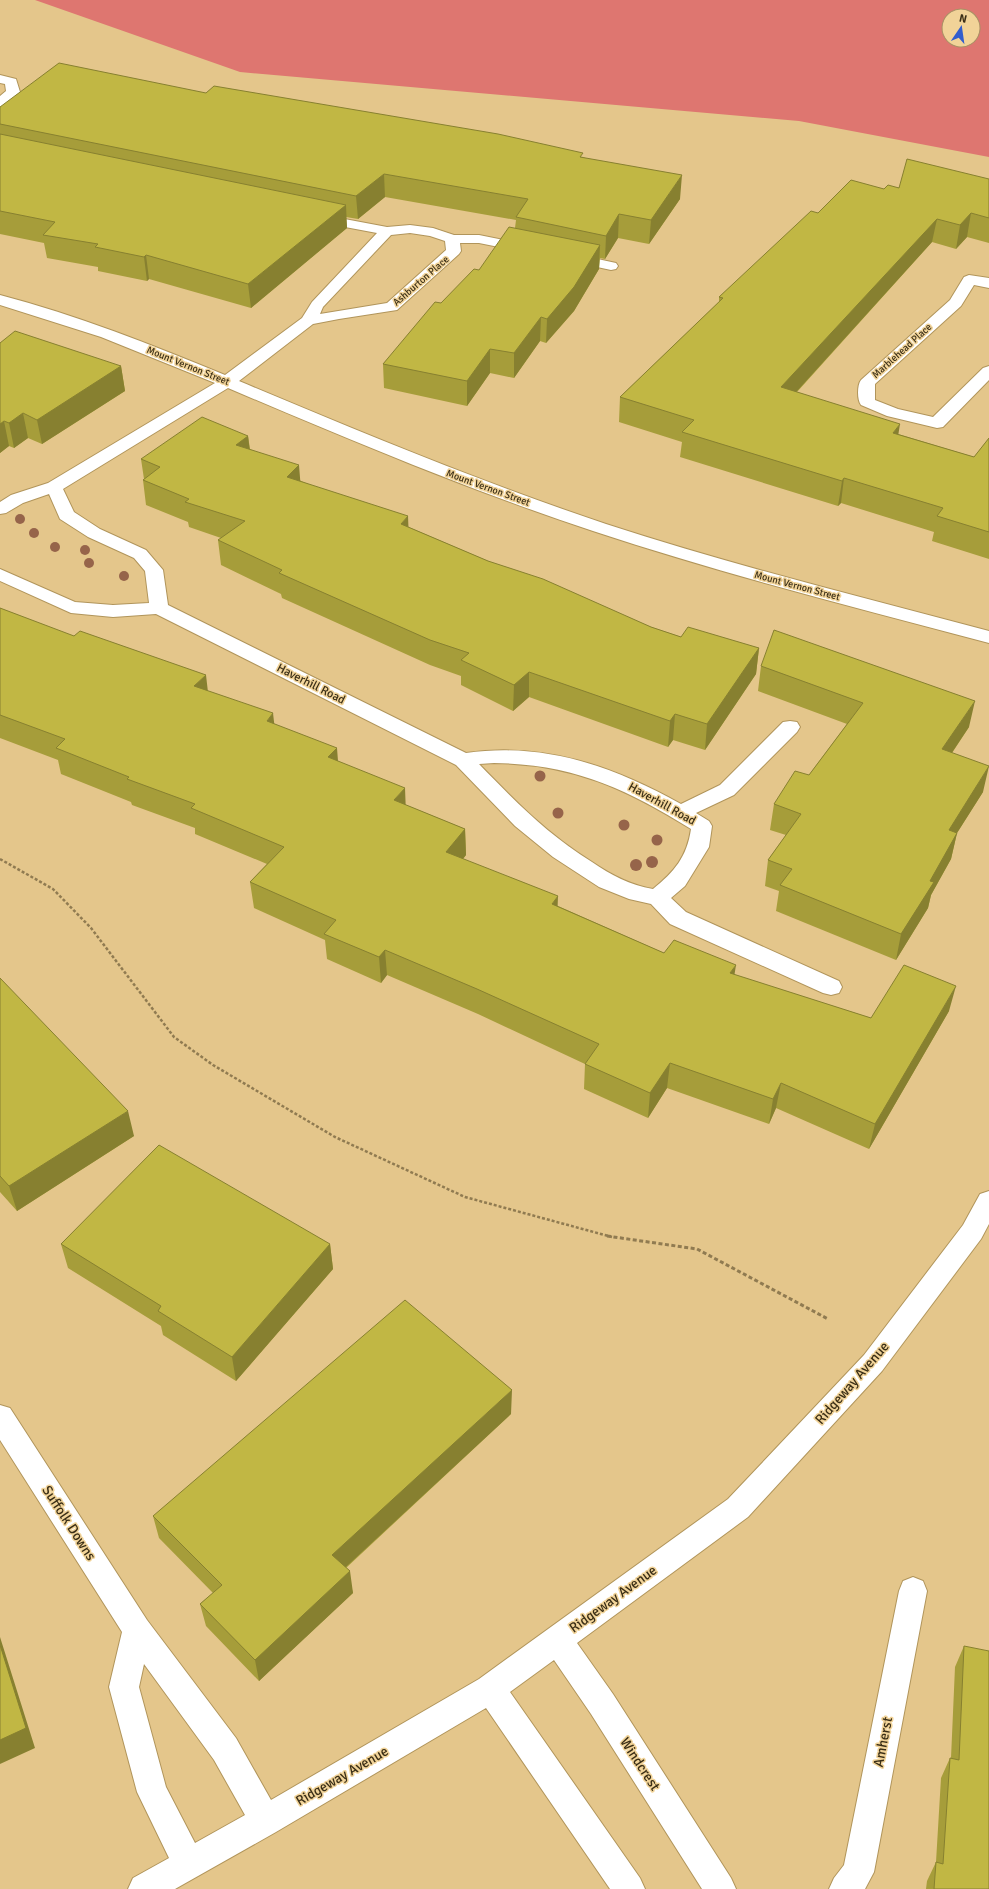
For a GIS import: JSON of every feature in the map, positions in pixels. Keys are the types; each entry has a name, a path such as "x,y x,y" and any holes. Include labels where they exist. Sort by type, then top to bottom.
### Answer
{"street":[{"path":"0,79 11,82 13,92 0,103"},
{"name":"Ashburton Place","path":"303,215 387,231 410,229 433,232 452,239 454,251 392,307 339,314 308,321"},
{"name":"Ashburton Place","path":"227,382 308,321 317,305 368,254 387,231"},
{"path":"452,239 479,239 541,252"},
{"path":"556,255 611,266"},
{"name":"Marblehead Place","path":"989,283 969,280 956,303 867,383 866,402 893,413 937,423 989,371"},
{"name":"Mount Vernon Street","path":"0,300 82,325 149,350 416,461 535,505 620,534 710,562 989,637"},
{"path":"0,509 16,499 54,487 227,382"},
{"path":"0,574 70,607 113,611 159,608 154,570 140,554 94,533 66,515 54,487"},
{"name":"Haverhill Road","path":"159,608 464,760 522,821 560,852 608,882 637,894 657,897 677,881 699,847 702,826 681,812 626,784 571,764 523,756 493,756 464,760"},
{"path":"681,812 727,790 790,727"},
{"path":"657,897 678,918 831,987"},
{"name":"Ridgeway Avenue","path":"144,1889 265,1821 490,1689 738,1508 873,1363 972,1232 989,1201"},
{"name":"Suffolk Downs","path":"0,1417 137,1630 225,1749 265,1821"},
{"name":"Amherst","path":"845,1889 858,1872 913,1591"},
{"path":"137,1630 124,1687 152,1792 189,1864"},
{"name":"Windcrest","path":"557,1640 602,1704 720,1889"},
{"path":"490,1689 628,1889"}],"path":[{"path":"0,859 53,889 91,928 174,1037 213,1065 335,1137 465,1197 608,1236 697,1249 828,1318"}],"shaded area":[{"path":"35,0 989,0 989,157 799,121 240,72"}],"building":[{"path":"59,63 206,93 214,86 498,134 583,153 580,157 682,175 651,220 619,214 606,236 516,217 528,199 384,174 356,196 0,124 0,107"},
{"path":"0,134 346,205 248,284 146,255 144,257 95,247 98,244 43,235 55,222 0,211"},
{"path":"907,159 989,179 989,218 971,213 960,225 937,219 781,387 900,424 893,433 974,457 989,438 989,532 937,516 943,508 844,478 842,481 682,432 694,420 620,397 723,298 719,297 811,211 818,213 851,180 884,189 888,185 899,188"},
{"path":"509,227 600,245 574,287 547,319 541,317 514,353 490,349 467,381 383,364 435,302 441,303 474,269 479,270"},
{"path":"15,331 121,366 37,420 23,413 9,423 4,421 0,424 0,343"},
{"path":"202,417 248,436 236,445 299,465 287,477 408,516 401,524 488,561 543,579 651,627 681,637 688,627 759,648 707,724 675,714 670,721 529,672 514,685 461,660 469,653 430,640 279,573 282,570 218,540 245,521 185,502 189,499 143,480 160,467 141,459"},
{"path":"0,608 74,636 80,631 206,675 194,686 273,713 267,721 337,748 328,757 405,788 394,800 465,829 446,852 558,896 552,904 664,953 674,940 736,965 730,973 871,1018 904,965 956,986 875,1124 781,1083 773,1099 670,1063 650,1093 585,1064 599,1044 477,989 385,950 379,957 324,934 336,920 250,882 284,847 191,808 195,804 127,779 129,777 56,748 65,739 0,715"},
{"path":"774,630 975,701 942,749 989,766 949,830 957,833 930,881 934,882 901,934 780,885 792,869 768,860 801,814 774,804 795,771 809,775 863,703 761,666"},
{"path":"0,978 128,1111 9,1186 0,1176"},
{"path":"159,1145 330,1244 232,1357 158,1311 161,1306 61,1244"},
{"path":"405,1300 512,1390 332,1555 350,1571 255,1660 200,1604 222,1585 153,1516"},
{"path":"0,1645 26,1728 0,1740"},
{"path":"964,1646 989,1651 989,1889 934,1889 936,1862 943,1864 950,1758 959,1760"}]}
